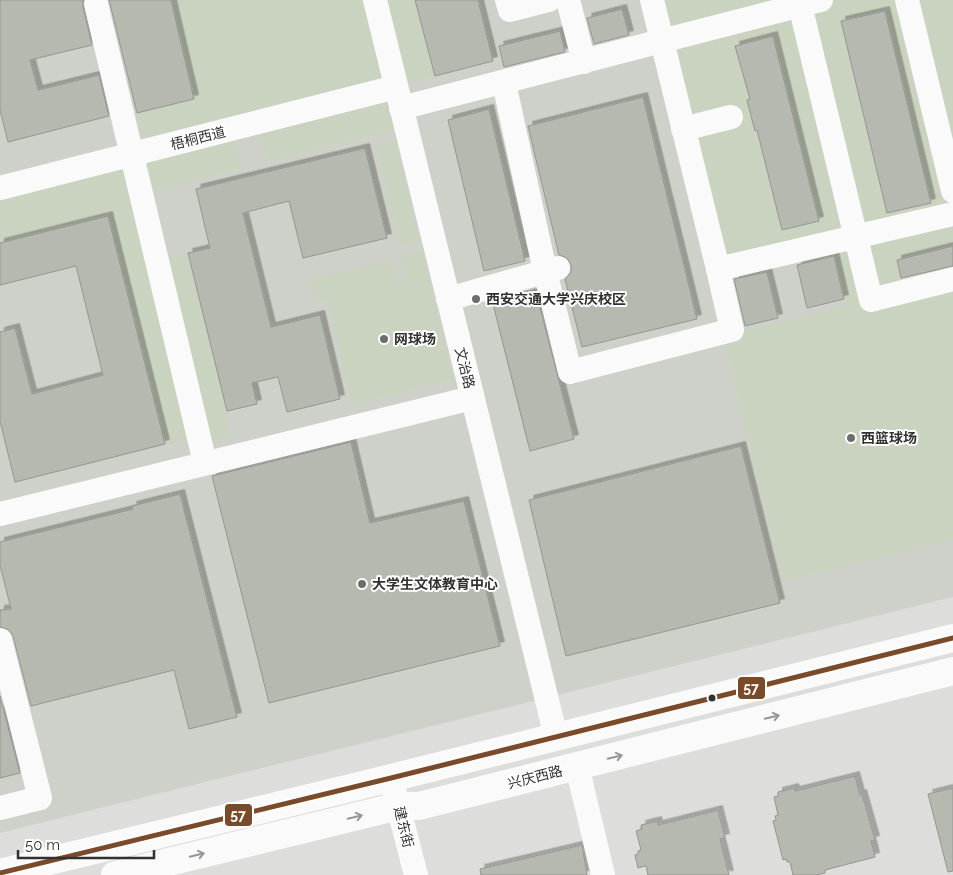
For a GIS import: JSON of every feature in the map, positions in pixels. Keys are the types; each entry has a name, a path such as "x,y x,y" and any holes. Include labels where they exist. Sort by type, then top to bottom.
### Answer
{"main road":[{"path":"0,873 953,638"},
{"name":"兴庆西路","path":"115,875 398,806 419,806 953,671"}],"street":[{"name":"文治路","path":"375,0 556,736"},
{"path":"507,0 510,10 549,0"},
{"path":"568,0 584,62"},
{"path":"504,83 551,269 570,372 732,330 652,0"},
{"path":"907,0 953,191"},
{"name":"梧桐西道","path":"0,188 131,155 399,98 504,83 811,3"},
{"path":"811,3 871,300 953,280"},
{"path":"96,4 206,463"},
{"path":"683,129 731,117"},
{"path":"718,269 953,214"},
{"path":"448,299 551,269"},
{"path":"0,514 472,398"},
{"path":"0,640 40,798 0,808"},
{"path":"577,766 603,875"},
{"name":"建东街","path":"391,778 416,875"}],"shaded area":[{"name":"西安交通大学兴庆校区","path":"0,0 953,0 953,597 0,833"}],"green space":[{"path":"171,0 375,0 393,75 143,138 137,113 194,99"},
{"path":"385,0 415,0 435,76 405,82"},
{"path":"652,0 953,0 953,214 852,238 867,301 953,279 953,539 783,581 723,336 844,306 830,243 718,269"},
{"path":"386,98 394,129 267,161 259,130"},
{"path":"234,136 242,168 151,192 143,158"},
{"path":"396,139 420,241 400,247 376,144"},
{"path":"126,164 192,436 165,444 108,216 0,243 0,196"},
{"path":"953,219 953,246 897,260 902,284 875,291 863,240"},
{"name":"网球场","path":"422,250 453,379 352,405 327,300 315,303 309,280 390,259 396,283 406,280 400,256"},
{"path":"189,253 232,436 206,442 164,261"}],"building":[{"path":"0,0 83,0 92,45 30,60 38,90 99,75 109,116 8,142 0,110"},
{"path":"109,0 171,0 194,99 137,113"},
{"path":"415,0 478,0 493,61 435,76"},
{"path":"622,9 629,35 594,44 587,18"},
{"path":"885,11 931,203 887,213 841,21"},
{"path":"560,31 565,52 504,67 499,46"},
{"path":"773,36 819,221 782,230 757,130 755,131 747,100 750,99 735,46"},
{"path":"643,97 697,319 582,347 565,279 571,272 571,265 567,258 559,255 528,126"},
{"path":"489,109 525,261 484,271 448,120"},
{"path":"365,148 387,238 303,258 289,201 243,213 271,327 320,315 340,399 287,412 278,377 252,383 257,404 227,411 188,253 210,248 196,189"},
{"path":"108,216 165,444 15,482 0,421 0,332 15,328 32,394 103,375 76,266 0,285 0,243"},
{"path":"953,246 953,266 901,278 897,260"},
{"path":"834,256 844,299 807,308 797,265"},
{"path":"767,272 778,318 745,326 734,279"},
{"path":"536,292 574,439 530,451 493,304"},
{"name":"大学生文体教育中心","path":"351,442 370,523 464,501 500,646 269,703 212,476"},
{"path":"741,446 780,603 566,656 529,500"},
{"path":"180,494 237,717 189,729 174,670 31,706 13,636 9,630 0,627 0,610 11,609 0,565 0,542 133,509 132,506"},
{"path":"0,696 20,773 0,778"},
{"path":"855,776 875,840 871,841 875,857 825,870 825,873 816,875 793,875 790,862 787,862 786,859 783,860 773,821 776,820 775,816 778,815 774,797 778,796 778,792 794,788 795,791"},
{"path":"953,788 953,871 948,872 928,794"},
{"path":"718,810 725,838 720,839 729,875 648,875 646,866 638,868 635,855 641,850 636,831 642,829 641,825 657,821 658,825"},
{"path":"582,845 587,875 481,875 480,869"}],"transit line":[{"name":"57","path":"0,873 953,638"}],"place":[{"name":"西安交通大学兴庆校区","path":"476,299"},
{"name":"网球场","path":"384,339"},
{"name":"西篮球场","path":"851,438"},
{"name":"大学生文体教育中心","path":"362,584"}]}
